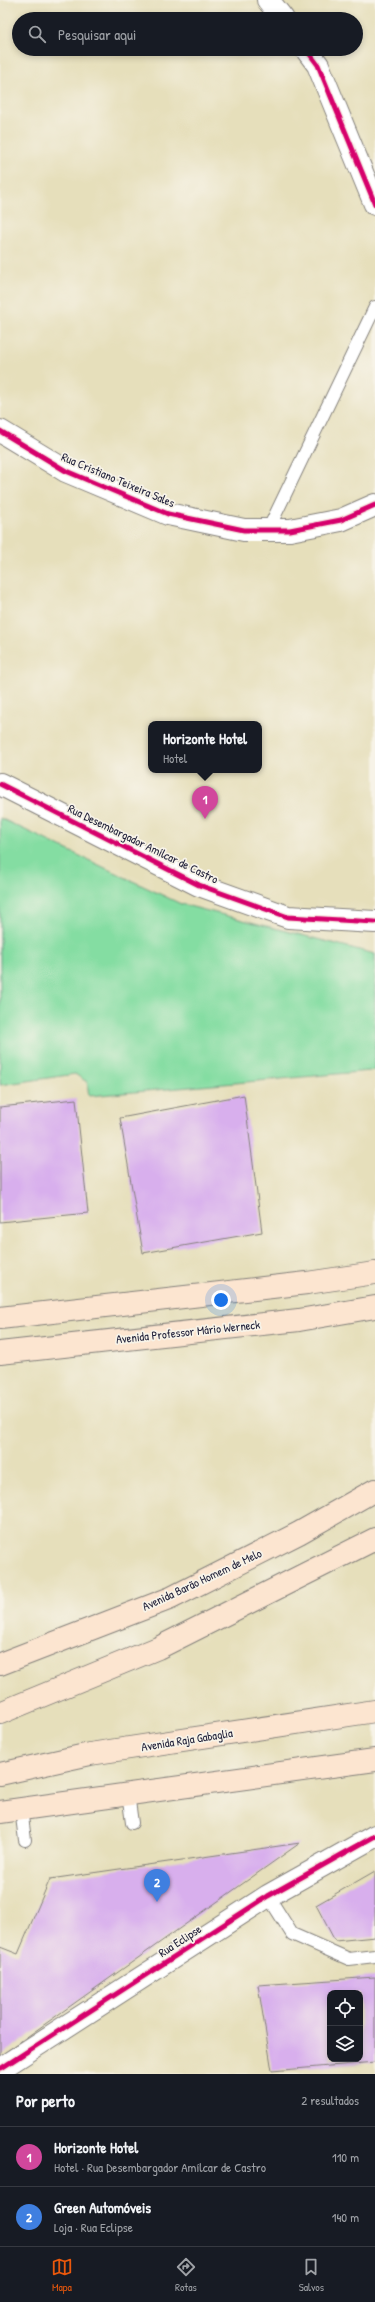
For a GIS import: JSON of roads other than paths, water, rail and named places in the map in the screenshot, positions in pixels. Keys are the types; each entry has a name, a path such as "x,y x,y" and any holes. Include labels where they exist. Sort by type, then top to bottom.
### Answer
{"main road":[{"path":"0,1318 307,1283 375,1273"},
{"path":"300,1320 282,1317 281,1303 287,1292 307,1283"},
{"name":"Avenida Professor Mário Werneck","path":"0,1353 300,1320 375,1307"},
{"name":"Avenida Barão Homem de Melo","path":"0,1664 171,1598 299,1534 375,1490"},
{"path":"0,1713 158,1648 375,1539"},
{"name":"Avenida Raja Gabaglia","path":"0,1774 90,1754 375,1711"},
{"path":"10,1811 375,1760"}],"street":[{"path":"268,0 277,12"},
{"path":"311,56 318,65 375,204"},
{"name":"Rua Cristiano Teixeira Sales","path":"0,431 66,471 168,514 244,530 290,530 341,520 375,505"},
{"name":"Rua Desembargador Amílcar de Castro","path":"0,784 199,885 288,917 375,922"},
{"name":"Rua Eclipse","path":"0,2069 268,1896 375,1836"}],"lane":[{"path":"268,530 375,307"},
{"path":"128,1794 132,1823"},
{"path":"10,1811 25,1840"},
{"path":"268,1896 292,1934 349,1959 375,1956"}],"place":[{"name":"Horizonte Hotel","path":"205,819"},
{"name":"Green Automóveis","path":"157,1902"}]}
